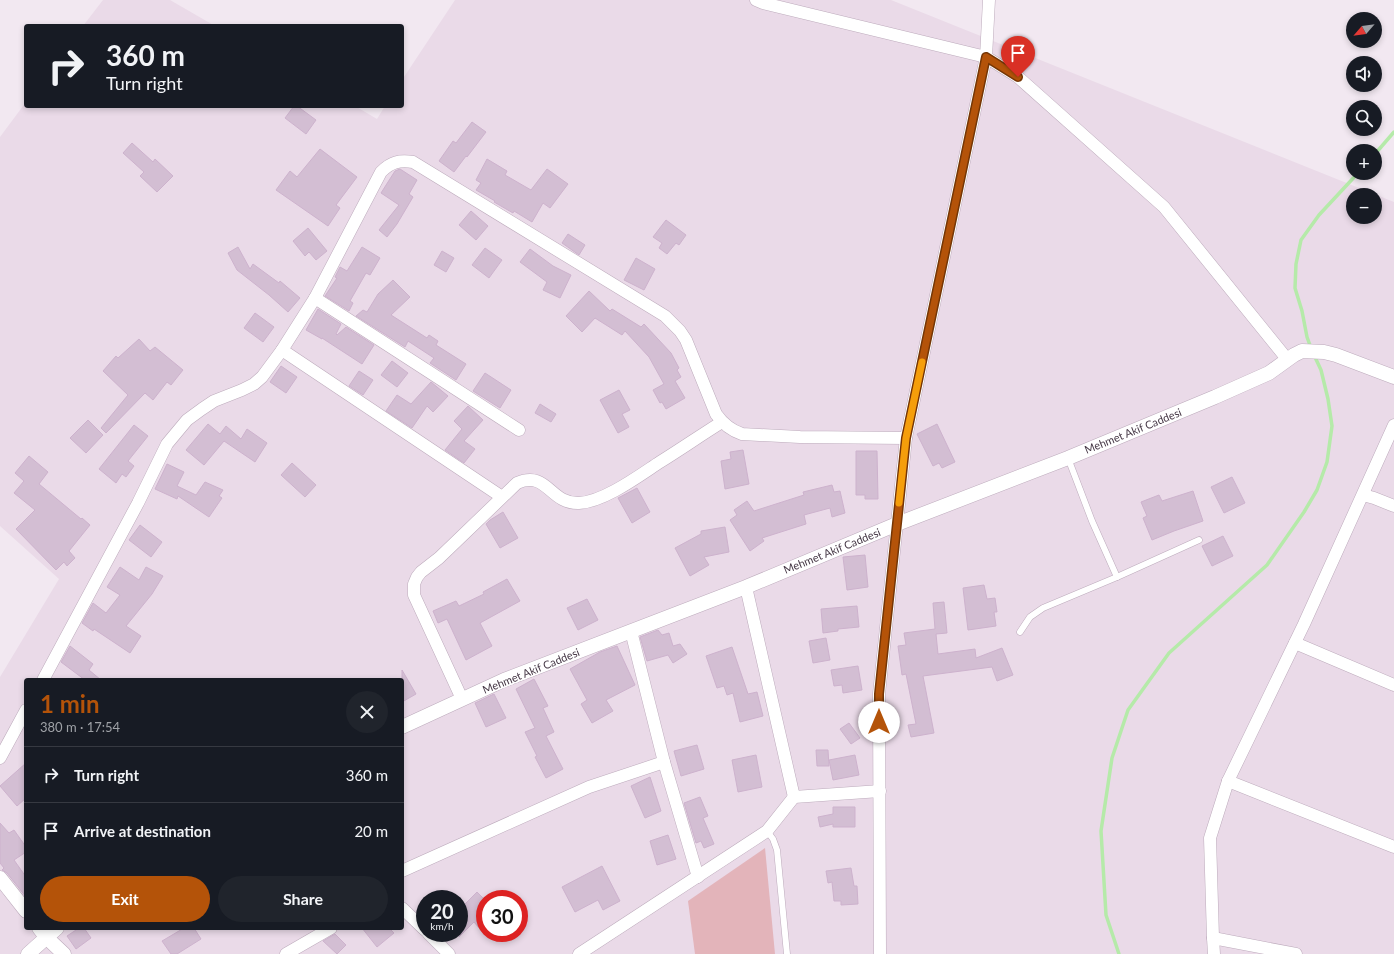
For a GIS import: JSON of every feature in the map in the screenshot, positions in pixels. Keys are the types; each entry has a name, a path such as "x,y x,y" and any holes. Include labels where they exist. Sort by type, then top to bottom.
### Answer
{"street":[{"path":"756,0 763,3 986,57 1018,77 1164,207 1287,359"},
{"path":"880,954 879,694 906,438 986,57 990,0"},
{"path":"43,678 138,503 167,444 187,420 202,409 214,401 254,384 262,377 282,350 315,298 381,172 388,165 396,161 404,160 413,162 664,316 680,331 686,340 716,414 728,428 742,434 906,438"},
{"path":"315,298 519,430"},
{"path":"282,350 502,497"},
{"name":"Mehmet Akif Caddesi","path":"404,726 504,680 746,587 897,524 1068,458 1269,373 1287,359 1302,351 1317,351 1336,355 1394,377"},
{"path":"462,699 416,601 413,590 414,584 421,572 439,558 517,483 524,480 530,480 542,483 559,498 566,501 581,503 590,501 630,482 722,422"},
{"path":"1214,954 1210,838 1228,781 1295,643 1394,425"},
{"path":"1362,495 1394,506"},
{"path":"746,587 794,797"},
{"path":"631,631 664,762 698,877"},
{"path":"1295,643 1394,685"},
{"path":"0,758 24,714"},
{"path":"404,870 589,787 664,762"},
{"path":"1228,781 1394,847"},
{"path":"580,954 768,831 794,797 880,791"},
{"path":"0,878 24,908"},
{"path":"404,910 416,921"},
{"path":"286,954 328,930"},
{"path":"28,954 43,933 64,954"},
{"path":"1213,938 1296,954"},
{"path":"437,942 449,954"}],"lane":[{"path":"1068,458 1092,521 1118,577"},
{"path":"1020,632 1024,624 1036,612 1199,540"},
{"path":"768,831 777,850 787,954"}],"shaded area":[{"path":"103,0 170,0 212,24 85,24"},
{"path":"455,0 891,0 1359,188 1346,188 1346,224 1382,224 1382,197 1394,202 1394,954 0,954 0,677 59,579 0,526 0,137 24,105 24,108 358,108 377,119 384,108 404,108 404,77"},
{"path":"765,848 775,954 695,954 688,901"}],"building":[{"path":"292,108 300,108 316,120 306,134 285,118"},
{"path":"472,122 486,132 454,172 439,161 453,141 456,143"},
{"path":"132,143 153,162 155,159 173,176 157,192 140,176 144,172 123,153"},
{"path":"320,149 357,177 336,205 340,208 328,226 276,190 290,171 297,177"},
{"path":"487,159 507,171 505,175 531,190 547,169 568,184 550,208 543,203 532,222 514,211 513,213 476,190 481,183 476,180"},
{"path":"400,169 417,180 409,194 413,197 397,224 387,237 379,230 399,205 381,193 395,171"},
{"path":"471,211 488,226 476,240 459,225"},
{"path":"666,220 686,235 679,245 676,243 667,254 659,248 662,243 653,237"},
{"path":"308,228 327,251 316,260 309,252 305,256 293,241"},
{"path":"568,234 585,245 579,255 562,243"},
{"path":"238,247 250,269 253,264 279,283 280,281 300,298 288,312 237,270 228,253"},
{"path":"362,247 380,258 370,275 366,273 350,301 353,303 349,311 325,296 337,278 335,277 340,267 347,271"},
{"path":"485,248 502,260 489,278 472,265"},
{"path":"530,249 553,266 571,275 560,298 543,290 547,282 520,262"},
{"path":"442,251 454,258 446,272 434,265"},
{"path":"636,258 655,269 644,290 624,280"},
{"path":"393,280 410,297 391,315 427,338 429,335 438,341 436,345 466,364 456,380 430,363 434,358 408,341 405,347 356,316 363,310 367,312 378,294"},
{"path":"589,291 610,311 612,309 641,327 644,324 671,353 679,368 677,370 681,377 675,381 685,398 666,409 662,402 660,403 653,390 664,384 649,357 625,331 622,335 595,318 582,332 566,316"},
{"path":"318,309 341,324 336,334 337,335 346,327 374,345 362,364 322,338 306,330"},
{"path":"255,313 274,327 263,342 244,328"},
{"path":"139,339 150,351 155,347 183,370 171,385 167,382 153,400 145,393 106,433 101,428 128,395 103,371 116,356 118,358"},
{"path":"392,361 408,373 397,387 381,375"},
{"path":"281,366 297,377 286,393 270,382"},
{"path":"359,371 373,380 363,395 349,386"},
{"path":"485,373 511,390 500,408 473,391"},
{"path":"431,382 448,396 433,412 427,406 412,428 386,411 397,395 411,404"},
{"path":"619,390 630,410 622,414 629,427 618,433 600,400"},
{"path":"540,404 556,414 551,422 535,413"},
{"path":"468,406 483,420 464,441 475,449 464,463 445,450 462,429 454,421"},
{"path":"88,420 103,435 86,453 70,438"},
{"path":"208,424 220,434 226,426 241,439 247,429 267,443 255,462 224,441 204,465 186,450"},
{"path":"937,424 955,462 942,468 939,463 933,466 917,434"},
{"path":"134,425 148,436 128,461 134,466 126,477 122,474 116,483 99,469"},
{"path":"743,450 749,484 725,489 721,461 731,459 730,452"},
{"path":"856,451 877,451 878,499 865,499 865,495 856,495"},
{"path":"29,456 48,472 39,484 90,525 69,551 75,558 67,566 64,562 56,570 16,529 35,510 14,493 24,481 15,473"},
{"path":"292,463 316,485 305,497 281,475"},
{"path":"167,464 184,472 177,486 196,495 205,482 223,490 219,496 222,498 209,517 178,496 177,499 155,489"},
{"path":"1232,477 1245,503 1224,513 1211,487"},
{"path":"832,485 834,492 840,491 845,513 832,517 830,508 804,515 806,524 762,538 764,541 750,551 730,520 737,515 734,510 747,501 754,511 804,495 803,492"},
{"path":"637,488 650,512 632,523 618,498"},
{"path":"1193,491 1203,521 1152,540 1143,518 1147,516 1141,502 1159,495 1162,501"},
{"path":"503,512 518,538 500,548 486,524"},
{"path":"140,525 162,542 151,557 129,540"},
{"path":"725,527 729,552 704,557 709,565 690,576 675,548 701,534 701,531"},
{"path":"1223,536 1233,556 1212,566 1202,546"},
{"path":"865,555 868,587 847,590 843,557"},
{"path":"120,567 139,580 146,567 163,576 152,594 126,626 141,636 130,653 94,629 93,631 82,623 93,603 106,613 120,595 107,587"},
{"path":"507,579 520,601 480,623 492,646 466,660 447,619 438,623 433,611 456,601 459,606 484,594 483,592"},
{"path":"984,585 987,599 995,598 997,612 994,612 996,626 968,630 963,588"},
{"path":"587,599 598,620 578,630 567,608"},
{"path":"944,602 947,633 936,634 938,654 975,649 976,658 1002,648 1013,675 997,681 992,667 923,676 934,733 911,737 908,725 916,724 906,674 902,675 898,646 906,645 904,633 935,629 933,603"},
{"path":"857,606 859,627 838,629 838,631 823,633 821,609"},
{"path":"658,630 662,635 669,633 673,646 680,644 687,654 673,663 668,655 647,661 640,637"},
{"path":"826,638 830,660 813,663 809,641"},
{"path":"70,646 93,664 89,670 99,678 82,678 61,662"},
{"path":"617,646 635,685 606,700 613,711 592,723 581,704 587,700 570,669 600,652"},
{"path":"732,647 748,694 757,692 763,716 740,722 733,693 727,695 724,686 717,688 706,656"},
{"path":"858,666 862,690 843,693 842,685 834,686 831,670"},
{"path":"402,670 416,694 404,701 404,678 402,678"},
{"path":"534,679 548,706 543,708 554,732 546,736 563,769 546,778 535,757 537,756 525,732 535,728 516,689"},
{"path":"494,694 506,718 486,727 475,703"},
{"path":"849,723 860,738 851,744 840,729"},
{"path":"697,745 704,769 681,776 674,751"},
{"path":"816,750 828,750 829,766 817,766"},
{"path":"756,755 762,787 738,792 732,760"},
{"path":"855,755 859,775 833,780 829,760"},
{"path":"24,765 24,800 17,806 0,786"},
{"path":"650,777 661,811 645,818 631,786"},
{"path":"700,797 708,816 703,818 714,844 704,848 701,841 696,843 684,803"},
{"path":"833,807 855,807 855,827 833,827 833,824 820,827 818,817 833,814"},
{"path":"0,823 9,833 14,830 24,844 24,853 14,860 24,874 24,894 7,873 2,870 4,868 0,863"},
{"path":"668,835 676,859 657,865 650,841"},
{"path":"602,866 620,901 603,910 598,900 575,912 562,887"},
{"path":"851,868 854,886 857,886 858,904 841,905 841,901 834,901 832,882 828,883 826,871"},
{"path":"476,893 476,924 474,922 468,928 468,901"},
{"path":"76,930 85,930 91,938 76,949 67,936"},
{"path":"181,930 195,930 201,939 177,954 171,954 162,941"},
{"path":"364,930 391,930 394,933 377,947"},
{"path":"335,934 346,945 337,954 323,941"}],"waterway":[{"path":"1382,146 1394,132"},
{"path":"1311,348 1295,288 1296,264 1301,240 1319,215 1352,180"},
{"path":"1119,954 1106,915 1101,831 1112,758 1128,710 1169,653 1267,565 1304,512 1317,490 1327,462 1332,426 1328,399 1321,370 1314,355"}],"slow traffic":[{"path":"899,503 906,438 922,362"}],"route":[{"path":"879,722 879,694 906,438 986,57 1018,77"}]}
